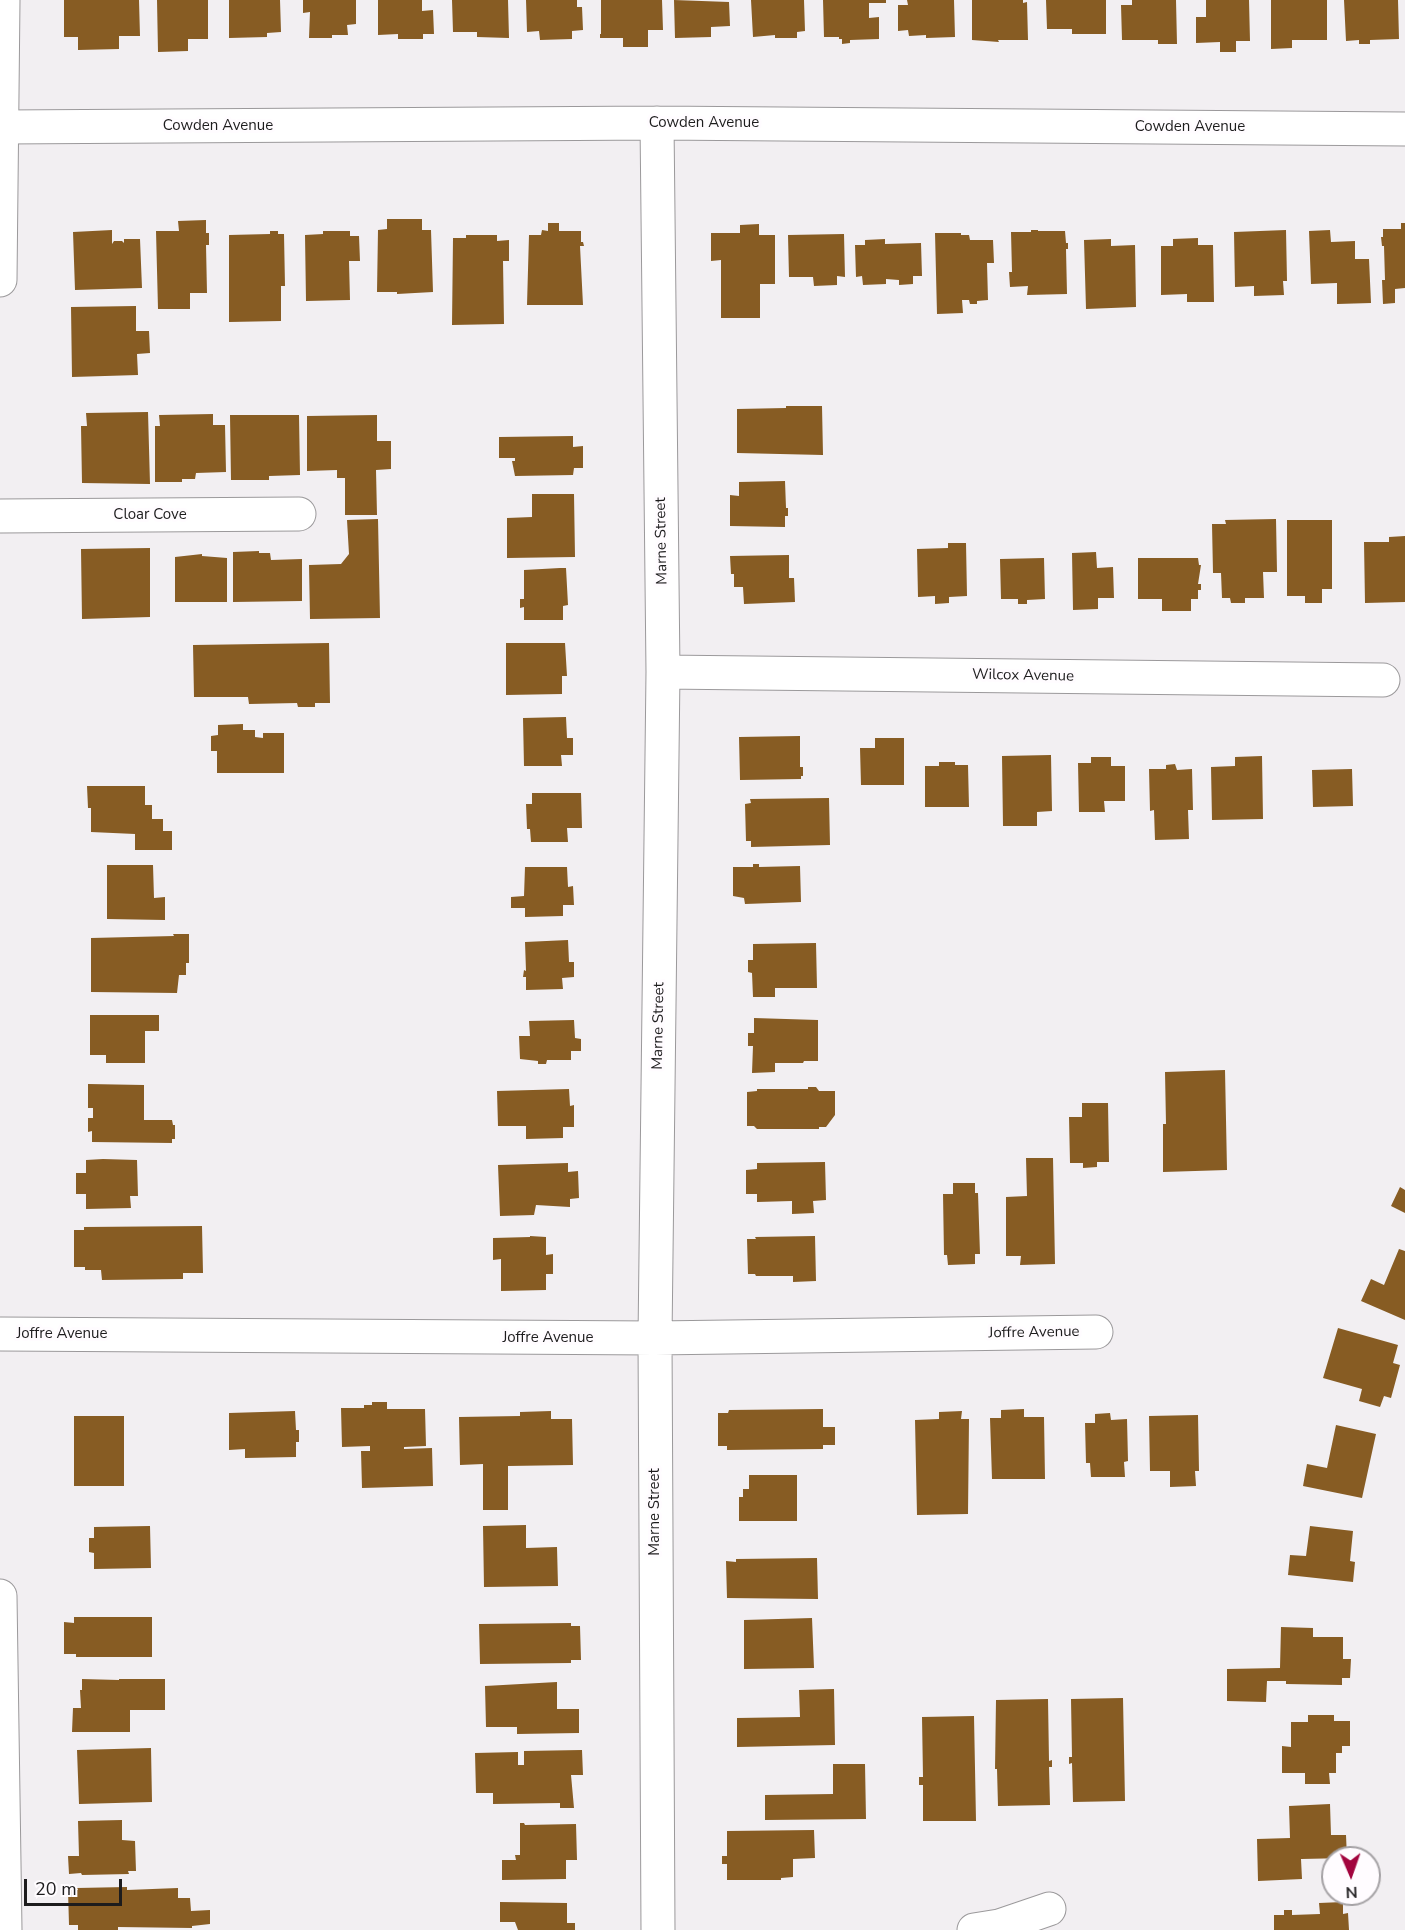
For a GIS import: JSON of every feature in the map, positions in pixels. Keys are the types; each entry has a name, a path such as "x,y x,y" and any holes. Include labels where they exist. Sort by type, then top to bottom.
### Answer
{"street":[{"path":"0,280 3,0"},
{"name":"Cowden Avenue","path":"3,128 657,123 1405,129"},
{"name":"Marne Street","path":"657,123 663,672 655,1338 658,1930"},
{"name":"Cloar Cove","path":"0,516 299,514"},
{"name":"Wilcox Avenue","path":"663,672 1383,680"},
{"name":"Joffre Avenue","path":"0,1334 655,1338 1096,1332"},
{"path":"0,1596 5,1930"},
{"path":"974,1930 999,1926 1049,1909"}],"building":[{"path":"64,0 139,0 140,36 119,36 119,49 78,50 78,37 64,37"},
{"path":"157,0 208,0 208,39 188,39 188,51 158,52"},
{"path":"229,0 280,0 281,32 267,33 267,37 229,38"},
{"path":"303,0 356,0 356,24 347,25 348,35 309,38 310,12 303,13"},
{"path":"378,0 422,0 422,11 433,10 434,34 423,34 423,39 398,39 398,34 378,35"},
{"path":"452,0 508,0 509,38 477,37 477,32 453,32"},
{"path":"526,0 577,0 577,7 582,7 583,30 572,31 572,39 540,40 539,31 527,32"},
{"path":"601,0 662,0 663,30 648,30 648,47 623,47 623,38 600,38"},
{"path":"674,0 729,2 730,26 711,27 711,37 675,38"},
{"path":"751,0 804,0 805,31 797,32 797,38 775,38 775,35 753,37"},
{"path":"823,0 886,0 886,3 869,3 869,18 879,17 879,39 850,40 850,43 842,44 842,39 839,37 824,37"},
{"path":"907,0 954,0 955,37 926,38 926,35 909,36 908,30 898,31 898,5 908,5"},
{"path":"972,0 1023,0 1023,3 1027,2 1028,40 998,40 999,42 972,40"},
{"path":"1046,0 1106,0 1106,34 1072,34 1072,29 1047,29"},
{"path":"1132,0 1176,0 1177,44 1158,44 1158,40 1122,40 1121,5 1132,5"},
{"path":"1206,0 1249,0 1250,41 1236,41 1236,52 1220,52 1220,42 1196,43 1196,17 1206,17"},
{"path":"1271,0 1327,0 1327,40 1292,40 1292,48 1271,49"},
{"path":"1344,0 1398,0 1399,39 1370,40 1370,44 1359,44 1359,40 1346,41"},
{"path":"387,219 422,219 422,230 431,230 433,292 397,294 397,292 377,292 378,230 387,229"},
{"path":"206,220 206,233 209,233 209,245 206,245 207,293 190,293 190,309 158,309 156,231 179,231 178,221"},
{"path":"548,223 559,223 559,231 581,231 581,242 584,246 580,246 583,305 527,305 529,235 541,235 542,230 548,231"},
{"path":"1401,223 1405,223 1405,288 1395,289 1395,303 1383,304 1384,246 1382,246 1381,237 1383,237 1383,229 1401,229"},
{"path":"759,224 759,235 775,235 775,284 760,284 760,318 721,318 721,260 711,261 711,233 740,233 740,225"},
{"path":"112,230 112,244 114,241 124,243 124,239 140,239 142,288 75,290 73,232"},
{"path":"1031,230 1065,231 1066,243 1068,243 1068,249 1066,249 1067,294 1027,295 1028,286 1010,287 1011,232 1031,232"},
{"path":"1286,230 1287,281 1283,281 1284,295 1254,296 1254,286 1235,287 1234,232"},
{"path":"1330,230 1331,242 1355,241 1355,259 1369,259 1371,303 1337,304 1337,283 1311,284 1309,231"},
{"path":"270,231 284,234 285,286 281,286 281,321 229,322 229,235 270,234"},
{"path":"323,231 350,231 350,236 359,236 360,261 349,261 350,300 306,301 305,235 323,234"},
{"path":"935,233 961,233 961,235 969,235 970,240 993,240 994,263 987,263 988,300 970,304 969,300 962,300 963,313 937,314"},
{"path":"844,234 845,277 837,276 837,285 814,286 813,277 789,277 788,235"},
{"path":"466,235 497,235 497,241 509,240 509,261 503,261 504,324 452,325 453,238 466,238"},
{"path":"1198,238 1198,245 1213,245 1214,302 1187,302 1187,294 1161,295 1161,246 1173,246 1173,239"},
{"path":"885,239 885,244 921,243 922,276 913,276 913,284 899,285 899,280 886,279 886,284 863,285 862,276 856,277 855,245 865,245 865,240"},
{"path":"1111,239 1111,246 1135,245 1136,307 1086,309 1084,240"},
{"path":"136,306 136,331 149,331 150,353 137,354 138,375 72,377 71,307"},
{"path":"786,406 822,406 823,455 737,453 737,409 786,408"},
{"path":"148,412 150,484 82,483 81,426 87,426 86,413"},
{"path":"213,414 213,425 225,425 226,472 196,473 195,479 182,479 182,482 155,482 155,426 160,426 159,415"},
{"path":"230,415 299,415 300,475 269,476 269,480 231,480"},
{"path":"377,415 377,441 391,441 391,469 376,470 377,515 345,515 345,478 337,478 337,470 307,471 307,416"},
{"path":"573,436 573,447 583,446 583,468 574,468 573,475 515,476 512,461 515,461 515,458 499,458 499,437"},
{"path":"785,481 788,516 785,516 785,527 730,526 730,495 739,496 739,482"},
{"path":"532,494 574,494 575,557 507,558 507,518 532,517"},
{"path":"378,519 380,618 310,619 309,565 341,564 349,554 347,520"},
{"path":"1276,519 1277,572 1263,572 1264,598 1245,598 1245,603 1231,603 1230,598 1222,598 1221,573 1213,573 1212,524 1226,524 1225,520"},
{"path":"1287,520 1332,520 1332,589 1322,589 1322,603 1305,603 1305,596 1287,596"},
{"path":"1405,536 1405,602 1365,603 1364,542 1389,542 1389,537"},
{"path":"948,543 966,543 967,596 949,597 949,603 935,604 935,596 918,597 917,549 948,548"},
{"path":"150,548 150,617 82,619 81,549"},
{"path":"259,551 259,553 270,553 271,560 302,559 302,601 233,602 233,552"},
{"path":"1096,552 1097,568 1113,567 1114,598 1098,598 1098,609 1073,610 1072,553"},
{"path":"202,554 202,556 227,558 227,602 175,602 175,557"},
{"path":"789,555 789,578 794,578 795,602 744,604 743,587 734,587 730,556"},
{"path":"1044,558 1045,599 1027,600 1027,604 1018,604 1018,599 1001,599 1000,559"},
{"path":"1138,558 1198,558 1199,565 1201,565 1198,584 1201,584 1201,590 1198,590 1198,599 1191,599 1191,611 1162,611 1162,599 1138,599"},
{"path":"566,568 568,605 563,606 563,620 524,620 524,607 520,608 520,599 524,599 524,570"},
{"path":"329,643 330,703 315,703 315,707 298,707 297,703 249,704 248,697 194,697 193,645"},
{"path":"506,643 565,643 567,676 562,676 562,694 506,695"},
{"path":"566,717 567,738 573,738 573,755 561,755 562,766 524,766 523,718"},
{"path":"243,724 243,730 255,730 255,737 263,738 263,733 284,733 284,773 217,773 217,751 211,751 211,736 218,735 218,725"},
{"path":"800,736 800,767 803,767 801,779 740,780 739,737"},
{"path":"875,738 904,738 904,785 861,785 860,748 875,748"},
{"path":"1051,755 1052,811 1037,812 1037,826 1003,826 1002,756"},
{"path":"1262,756 1263,819 1212,820 1211,767 1235,766 1235,757"},
{"path":"1091,757 1111,757 1111,766 1125,766 1125,801 1104,801 1105,812 1079,812 1078,763 1091,763"},
{"path":"939,762 968,765 969,807 925,807 925,766 939,766"},
{"path":"1175,764 1177,770 1192,769 1193,810 1188,810 1189,839 1155,840 1154,810 1150,811 1149,769 1166,769 1166,765"},
{"path":"1352,769 1353,806 1313,807 1312,770"},
{"path":"87,786 145,786 145,805 152,805 152,819 163,819 163,831 172,831 172,850 135,850 135,834 91,832 91,808 88,808"},
{"path":"532,793 581,793 582,828 567,828 568,842 531,842 530,829 527,829 526,804 532,804"},
{"path":"829,798 830,845 751,847 751,841 746,841 745,804 751,803 750,799"},
{"path":"753,864 759,864 759,867 800,866 801,902 745,904 744,898 733,896 733,867 753,867"},
{"path":"107,865 153,865 154,898 165,897 165,920 107,919"},
{"path":"525,867 567,867 568,887 573,886 574,905 563,905 563,916 525,917 525,908 511,908 511,897 524,896"},
{"path":"173,934 189,934 189,963 186,963 186,975 179,975 177,993 91,992 91,938 174,936"},
{"path":"568,940 569,962 574,962 574,977 562,978 563,989 526,990 526,977 523,977 524,970 526,971 525,942"},
{"path":"816,943 817,988 775,988 775,997 753,997 752,973 748,972 748,960 753,960 753,944"},
{"path":"90,1015 159,1015 159,1031 145,1031 145,1063 106,1063 106,1055 90,1055"},
{"path":"754,1018 818,1020 818,1061 775,1063 775,1072 752,1073 753,1046 748,1046 748,1033 754,1033"},
{"path":"574,1020 575,1038 581,1039 581,1051 571,1051 571,1060 547,1060 546,1064 538,1064 538,1061 520,1059 519,1036 530,1036 529,1021"},
{"path":"1225,1070 1227,1170 1163,1172 1163,1124 1166,1124 1165,1072"},
{"path":"88,1084 144,1085 144,1120 172,1120 175,1125 175,1139 172,1139 172,1143 92,1142 92,1131 88,1132 88,1118 93,1118 93,1108 88,1108"},
{"path":"808,1087 816,1087 819,1091 835,1091 835,1115 826,1127 757,1129 754,1126 747,1126 747,1092 757,1091 757,1089 808,1089"},
{"path":"569,1089 570,1106 574,1105 574,1127 563,1127 563,1138 526,1139 526,1126 498,1126 497,1091"},
{"path":"1082,1103 1108,1103 1109,1162 1097,1162 1097,1167 1083,1168 1083,1163 1070,1163 1069,1117 1082,1117"},
{"path":"1026,1158 1053,1158 1055,1264 1020,1265 1021,1256 1006,1256 1006,1197 1027,1196"},
{"path":"86,1160 137,1160 138,1196 130,1196 131,1208 86,1209 86,1194 76,1194 76,1173 86,1173"},
{"path":"825,1162 826,1200 813,1201 814,1213 792,1214 792,1201 757,1202 757,1194 746,1194 746,1170 757,1169 757,1163"},
{"path":"568,1163 568,1172 578,1171 579,1198 570,1199 570,1207 536,1205 534,1215 500,1216 498,1165"},
{"path":"953,1183 975,1183 975,1193 978,1193 980,1254 975,1254 975,1264 948,1265 947,1255 944,1255 943,1194 953,1194"},
{"path":"1400,1187 1405,1190 1405,1213 1391,1206"},
{"path":"202,1226 203,1273 183,1273 183,1279 102,1280 101,1270 74,1267 74,1230 84,1230 84,1227"},
{"path":"815,1236 816,1281 793,1282 793,1276 748,1274 747,1239"},
{"path":"546,1237 546,1255 553,1254 553,1274 546,1274 546,1290 501,1291 501,1259 493,1260 493,1238"},
{"path":"1399,1249 1405,1251 1405,1320 1361,1301 1371,1279 1384,1285"},
{"path":"1338,1328 1398,1345 1393,1363 1400,1365 1391,1398 1384,1396 1380,1407 1359,1401 1362,1389 1323,1378"},
{"path":"372,1402 387,1402 387,1409 425,1409 426,1446 404,1447 404,1449 432,1448 433,1486 362,1488 361,1451 370,1451 370,1446 342,1447 341,1408 364,1408 364,1405 372,1405"},
{"path":"823,1409 823,1427 835,1427 835,1445 823,1445 823,1449 727,1450 727,1446 718,1446 718,1413 728,1413 729,1410"},
{"path":"1024,1409 1024,1417 1044,1417 1045,1479 992,1479 990,1418 1001,1418 1001,1410"},
{"path":"295,1411 296,1430 299,1430 296,1457 245,1458 245,1449 229,1450 229,1413"},
{"path":"551,1411 551,1419 572,1419 573,1465 508,1466 508,1510 483,1510 483,1464 460,1465 459,1417 520,1416 520,1412"},
{"path":"962,1411 961,1419 969,1419 968,1514 917,1515 915,1420 939,1419 939,1412"},
{"path":"1110,1413 1111,1420 1127,1419 1128,1461 1124,1462 1125,1477 1091,1477 1090,1463 1086,1463 1085,1423 1095,1423 1095,1414"},
{"path":"1198,1415 1199,1471 1195,1471 1196,1486 1170,1487 1170,1471 1150,1471 1149,1416"},
{"path":"74,1416 124,1416 124,1486 74,1486"},
{"path":"1336,1425 1376,1434 1362,1498 1303,1486 1307,1464 1327,1468"},
{"path":"749,1475 797,1475 797,1521 739,1521 739,1497 743,1497 743,1489 749,1489"},
{"path":"526,1525 526,1548 557,1547 558,1586 484,1587 483,1526"},
{"path":"150,1526 151,1568 94,1569 94,1553 89,1552 89,1538 94,1538 94,1527"},
{"path":"1310,1526 1353,1531 1350,1561 1355,1562 1353,1582 1288,1575 1290,1555 1306,1556"},
{"path":"817,1558 818,1599 727,1598 726,1561"},
{"path":"74,1617 152,1617 152,1657 76,1657 76,1654 64,1654 64,1622 74,1623"},
{"path":"812,1618 814,1668 744,1669 744,1620"},
{"path":"571,1623 571,1626 580,1626 581,1660 571,1660 571,1663 480,1664 479,1624"},
{"path":"1281,1627 1313,1628 1313,1637 1343,1637 1343,1659 1351,1659 1350,1678 1342,1678 1342,1685 1286,1684 1286,1681 1267,1681 1266,1702 1227,1701 1227,1669 1280,1668"},
{"path":"82,1679 165,1679 165,1710 130,1710 130,1732 72,1732 73,1708 81,1708"},
{"path":"557,1682 557,1709 579,1709 579,1733 517,1734 517,1727 486,1727 485,1686"},
{"path":"834,1689 835,1745 737,1747 737,1718 800,1717 799,1690"},
{"path":"1123,1698 1125,1801 1073,1802 1072,1763 1069,1764 1069,1757 1072,1757 1071,1699"},
{"path":"1048,1699 1049,1761 1052,1760 1052,1767 1049,1767 1050,1805 998,1806 997,1769 995,1769 996,1700"},
{"path":"1308,1715 1334,1715 1334,1721 1350,1721 1350,1746 1342,1746 1342,1753 1336,1753 1336,1773 1329,1773 1330,1784 1305,1784 1305,1773 1282,1773 1282,1746 1291,1747 1291,1722 1308,1722"},
{"path":"974,1716 976,1821 923,1821 923,1785 919,1785 919,1777 923,1777 922,1717"},
{"path":"151,1748 152,1802 79,1804 77,1750"},
{"path":"582,1750 583,1775 571,1775 574,1808 560,1808 560,1803 493,1804 493,1793 476,1793 475,1753 518,1752 518,1765 524,1765 524,1751"},
{"path":"833,1764 865,1764 866,1819 765,1820 765,1795 833,1794"},
{"path":"1330,1804 1331,1835 1346,1835 1346,1846 1321,1846 1321,1859 1301,1859 1302,1879 1258,1881 1257,1839 1290,1838 1289,1806"},
{"path":"122,1820 122,1840 135,1841 136,1871 128,1871 129,1874 69,1874 68,1856 79,1856 78,1821"},
{"path":"520,1823 525,1825 576,1824 577,1860 566,1860 566,1879 502,1880 502,1860 516,1860 515,1855 520,1855"},
{"path":"814,1830 815,1858 793,1859 793,1877 781,1878 781,1880 727,1880 727,1864 722,1864 722,1856 727,1856 727,1831"},
{"path":"127,1887 127,1890 178,1888 178,1898 190,1898 191,1911 210,1910 210,1924 192,1926 192,1928 118,1927 118,1930 78,1930 78,1925 69,1925 68,1890"},
{"path":"500,1902 567,1903 567,1923 575,1923 575,1930 518,1930 515,1922 500,1922"},
{"path":"1319,1903 1321,1906 1343,1906 1343,1914 1348,1913 1349,1930 1274,1930 1274,1915 1284,1915 1284,1910 1292,1910 1292,1915 1320,1914"}]}
